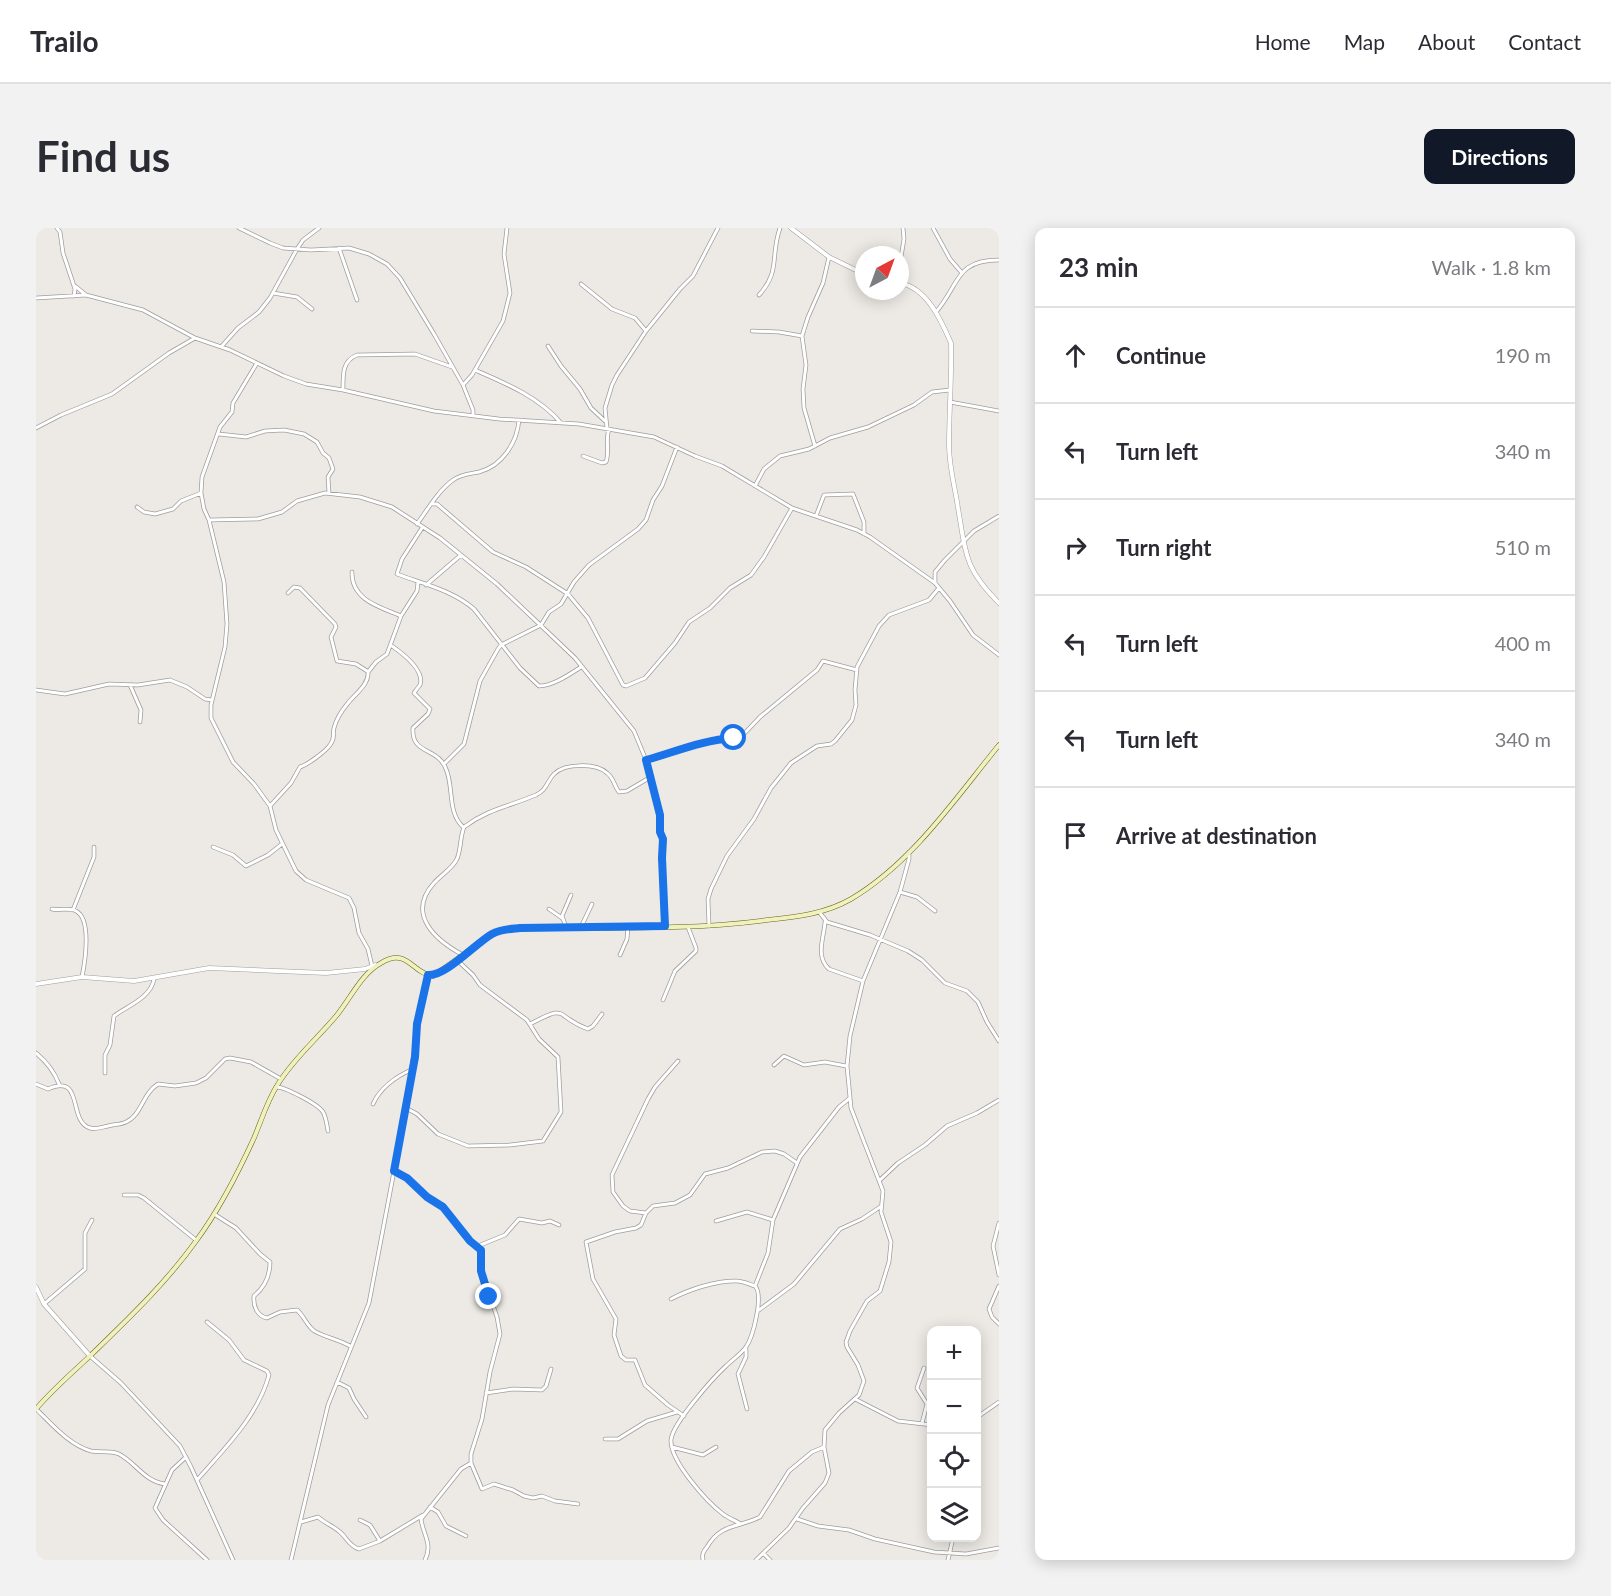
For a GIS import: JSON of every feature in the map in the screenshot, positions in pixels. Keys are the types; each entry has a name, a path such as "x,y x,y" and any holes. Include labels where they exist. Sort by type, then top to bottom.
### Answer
{"main road":[{"path":"36,1409 51,1391 90,1356 156,1289 197,1240 242,1162 268,1101 281,1079 336,1016 366,976 379,964 390,958 403,958 428,975 439,974 486,938 503,930 520,928 709,926 820,913 850,900 909,850 947,810 999,745"}],"street":[{"path":"57,228 74,285 74,296"},
{"path":"61,236 64,228"},
{"path":"238,228 277,246 297,249 349,248 369,254 394,270 434,333 463,385 473,414"},
{"path":"221,347 238,328 259,312 273,294 303,240 319,228"},
{"path":"463,385 475,370 503,321 508,301 508,274 504,254 507,228"},
{"path":"583,456 602,464 606,462 608,428 605,421 605,408 612,385 646,331 693,276 718,228"},
{"path":"759,295 773,274 776,241 780,228"},
{"path":"791,228 828,257 855,270"},
{"path":"903,228 903,246"},
{"path":"933,228 950,259 962,273"},
{"path":"339,248 357,300"},
{"path":"815,446 804,408 803,389 806,366 802,336 807,317 823,283 828,257"},
{"path":"936,312 949,296 962,273 976,262 999,260"},
{"path":"581,284 612,309 636,318 646,331"},
{"path":"74,285 86,296"},
{"path":"909,287 917,290 936,312 951,343 951,469 963,544 972,570 999,603"},
{"path":"273,294 297,297 312,309"},
{"path":"36,298 86,296 143,310 195,338 221,347 294,380 328,389 342,390 434,411 608,428 654,437 722,466 792,508 864,534 935,583 973,635 999,655"},
{"path":"752,331 802,336"},
{"path":"36,428 112,394 169,353 195,338"},
{"path":"548,346 591,408 605,421"},
{"path":"342,390 345,365 350,358 357,355 415,354 452,367"},
{"path":"257,363 233,403 232,412 220,427 205,467 201,494 224,582 227,624 223,657 212,700 211,718 233,762 254,784 270,806 282,844 301,877 349,898 372,966"},
{"path":"475,370 514,387 549,410 561,423"},
{"path":"755,486 764,469 775,460 883,420 914,405 932,392 950,390"},
{"path":"950,402 999,411"},
{"path":"417,524 446,485 455,478 488,468 500,460 513,444 519,420"},
{"path":"219,434 246,437 265,431 284,430 309,436 316,441 332,465 333,470 328,477 328,493"},
{"path":"444,764 464,744 484,673 501,645 541,625 549,612 561,604 574,582 589,565 638,529 646,520 653,500 662,486 676,447"},
{"path":"209,520 258,519 282,512 297,501 328,493 360,497 386,504 440,538 497,584 568,651 628,722 646,760 660,815 660,832 663,839 665,926"},
{"path":"137,507 144,512 155,514 173,509 182,501 201,494"},
{"path":"816,516 824,495 853,494 864,522 864,534"},
{"path":"432,504 437,504 500,556 526,567 568,594 588,618 623,685 626,686 650,673 689,622 710,608 730,588 751,575 792,508"},
{"path":"935,583 935,572 945,560 974,531 999,516"},
{"path":"422,528 402,559 397,574 426,586 446,591 467,603 501,645 541,687 582,667"},
{"path":"426,586 461,555"},
{"path":"352,572 352,583 360,595 373,604 401,616"},
{"path":"270,806 291,783 300,767 306,765 331,744 335,737 333,729 348,703 362,688 368,672 392,646 401,616 417,591 418,581"},
{"path":"288,593 294,588 300,588 335,624 336,627 331,637 337,661 356,664 368,672"},
{"path":"709,926 708,898 711,889 727,856 754,819 771,788 791,764 817,746 831,744 852,720 856,705 855,690 859,661 883,620 889,615 929,600 939,588"},
{"path":"392,646 407,658 417,671 420,685 414,693 430,709 428,714 413,728 413,740 419,748 436,756 447,769 456,818 464,827"},
{"path":"646,760 687,746 742,736 760,717 817,670 822,661 857,670"},
{"path":"36,690 65,694 109,684 130,685 174,680 205,699 212,700"},
{"path":"130,685 141,710 140,722"},
{"path":"463,955 436,937 422,910 433,884 456,860 464,827 485,813 543,792 554,774 562,769 589,766 603,769 612,776 620,792 627,791 649,778"},
{"path":"213,847 233,855 246,866 268,855 282,844"},
{"path":"73,910 94,856 94,847"},
{"path":"756,1560 797,1518 828,1477 824,1447 825,1430 859,1395 864,1381 846,1342 849,1331 867,1301 880,1291 891,1252 889,1235 880,1207 883,1191 851,1108 847,1066 850,1036 863,981 900,892 909,850"},
{"path":"900,892 917,897 935,911"},
{"path":"566,927 563,913 571,895"},
{"path":"581,927 592,904"},
{"path":"52,909 73,910 81,915 86,927 82,976"},
{"path":"549,909 563,919"},
{"path":"820,913 832,924 881,939 915,955 948,985 967,991 978,1002 999,1041"},
{"path":"825,920 821,948 824,965 829,969 863,981"},
{"path":"620,955 627,939 628,927"},
{"path":"663,1000 675,972 696,951 688,927"},
{"path":"406,1108 417,1114 438,1134 468,1146 543,1141 561,1112 558,1090 560,1061 556,1054 539,1039 522,1016 480,985 457,960"},
{"path":"36,984 82,976 134,981 209,968 326,973 365,969 379,964"},
{"path":"291,1560 322,1426 350,1347 369,1303 413,1069 417,1024 428,975"},
{"path":"105,1073 105,1055 111,1045 114,1016 136,1002 151,987 154,979"},
{"path":"530,1024 551,1013 558,1012 588,1029 602,1014"},
{"path":"36,1053 55,1074 58,1084 69,1089 81,1122 95,1129 130,1120 141,1106 148,1091 158,1084 182,1086 203,1080 225,1059 251,1062 281,1079 289,1090"},
{"path":"774,1065 784,1056 804,1065 825,1062 847,1066"},
{"path":"646,1213 630,1211 623,1206 613,1192 612,1175 655,1087 678,1060"},
{"path":"372,1104 381,1090 403,1073 413,1069"},
{"path":"36,1084 48,1089 58,1084"},
{"path":"276,1087 289,1090 321,1109 328,1131"},
{"path":"755,1286 768,1253 773,1220 797,1163 809,1144 826,1126 839,1107 850,1098"},
{"path":"879,1180 947,1126 999,1100"},
{"path":"684,1416 676,1412 645,1385 636,1362 626,1360 621,1356 614,1335 616,1320 596,1284 585,1245 588,1240 636,1228 641,1225 646,1213 653,1206 682,1200 698,1186 705,1174 728,1168 762,1152 775,1150 797,1163"},
{"path":"394,1171 407,1178 427,1197 443,1207 482,1253 481,1271 499,1325 498,1342 482,1419 471,1454 471,1463 482,1489 495,1484 528,1497 542,1496 555,1501 578,1504"},
{"path":"124,1195 138,1195 144,1198 197,1240"},
{"path":"759,1310 794,1284 840,1229 862,1219 880,1207"},
{"path":"716,1221 747,1212 773,1220"},
{"path":"214,1214 236,1228 270,1262 265,1285 254,1296 255,1307 261,1316 267,1318 280,1312 297,1310 313,1331 336,1338 350,1347"},
{"path":"478,1246 505,1235 519,1219 542,1223 550,1221 559,1225"},
{"path":"44,1304 85,1269 85,1233 92,1220"},
{"path":"999,1223 993,1246 999,1275"},
{"path":"671,1299 684,1292 731,1281 755,1286 759,1291 759,1310 746,1347 746,1357 738,1374 747,1409"},
{"path":"999,1286 989,1309 992,1317 999,1324"},
{"path":"36,1287 44,1304 90,1356 121,1383 172,1436 186,1457 233,1560"},
{"path":"197,1480 246,1421 256,1406 269,1375 267,1371 244,1360 229,1340 207,1322"},
{"path":"739,1523 724,1515 698,1490 681,1466 671,1441 673,1433 684,1416 708,1384 746,1347"},
{"path":"922,1423 927,1404 917,1388 924,1368"},
{"path":"486,1393 513,1389 542,1390 546,1386 551,1369"},
{"path":"337,1382 349,1388 366,1417"},
{"path":"854,1399 898,1421 927,1424"},
{"path":"981,1415 999,1401"},
{"path":"36,1409 66,1437 80,1446 99,1452 115,1452 152,1481 165,1484"},
{"path":"605,1439 618,1439 647,1421 676,1412"},
{"path":"672,1447 704,1455 716,1447"},
{"path":"703,1560 703,1553 713,1536 739,1523 760,1517 789,1471 804,1458 824,1447"},
{"path":"186,1457 176,1465 155,1505 157,1512 179,1536 207,1560"},
{"path":"301,1522 318,1517 341,1533 354,1548 367,1547 423,1515 461,1469 471,1463"},
{"path":"430,1507 438,1512 446,1526 466,1536"},
{"path":"423,1515 421,1519 429,1549 425,1560"},
{"path":"797,1518 818,1526 849,1530 906,1546 948,1553 966,1554 999,1548"},
{"path":"360,1520 370,1525 380,1541"},
{"path":"948,1560 952,1542"},
{"path":"763,1553 770,1560"}],"route":[{"path":"489,1297 481,1271 482,1257 478,1246 470,1241 443,1207 427,1197 407,1178 394,1171 415,1057 417,1024 428,975 439,974 486,938 503,930 665,926 663,839 660,832 660,815 646,760 699,743 734,738"}]}
